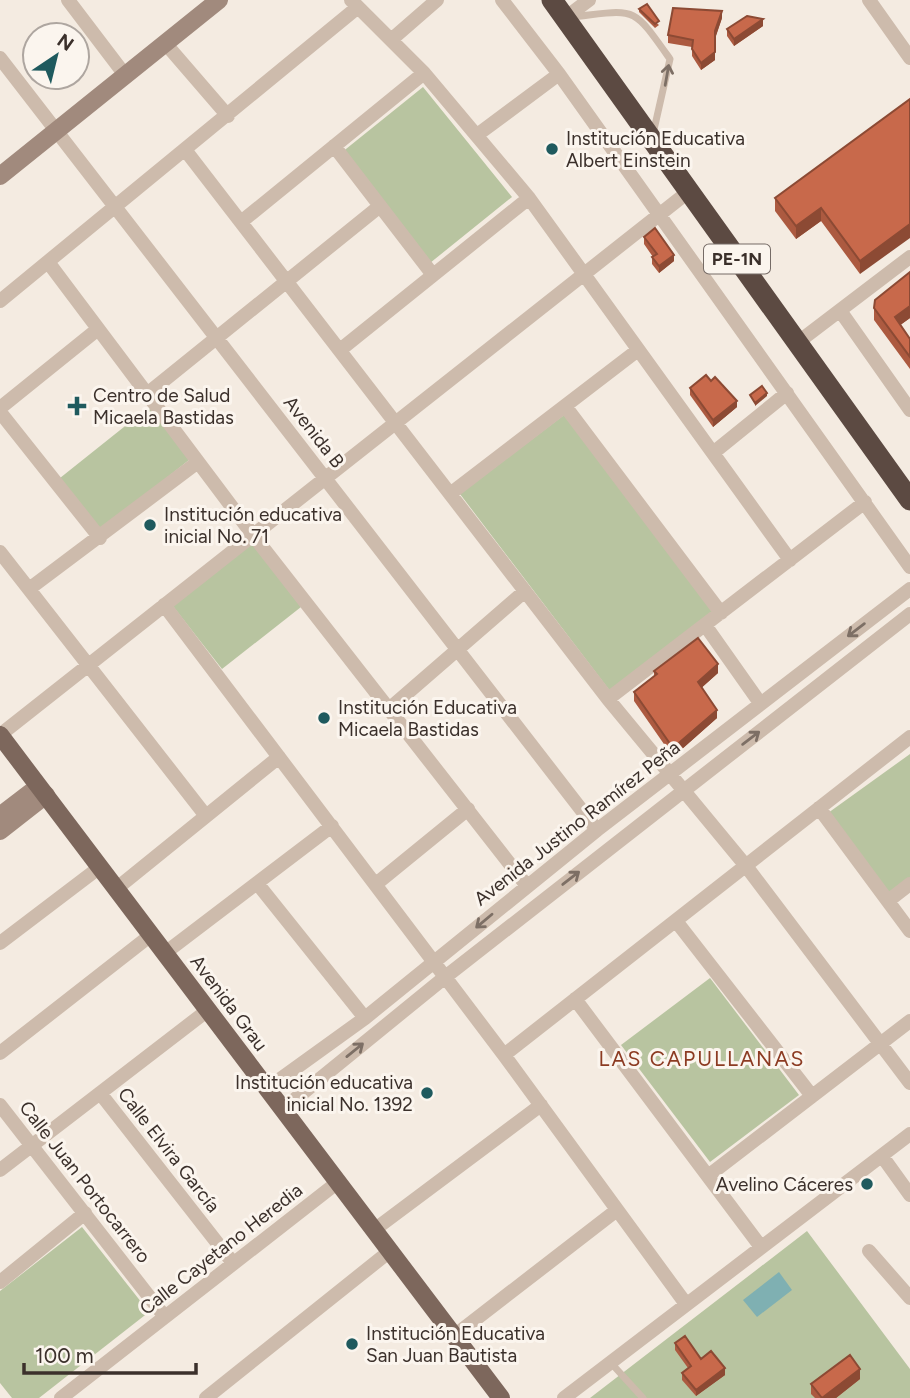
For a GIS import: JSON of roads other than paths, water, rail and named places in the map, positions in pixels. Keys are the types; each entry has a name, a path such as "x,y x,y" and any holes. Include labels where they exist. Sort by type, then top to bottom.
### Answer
{"highway":[{"name":"PE-1N","path":"552,0 910,500"}],"main road":[{"name":"Avenida Grau","path":"0,735 501,1398"}],"street":[{"path":"68,0 125,75"},
{"path":"0,176 219,0"},
{"path":"391,40 437,0"},
{"path":"502,0 660,214 910,568"},
{"path":"565,18 589,0"},
{"path":"869,0 910,58"},
{"path":"0,301 228,116 355,4 424,73 529,198 790,560"},
{"path":"165,43 228,116"},
{"name":"Avenida B","path":"0,58 597,830"},
{"path":"241,222 424,73"},
{"path":"477,135 559,74"},
{"path":"334,146 433,275"},
{"path":"186,151 668,776 746,866 910,1083"},
{"path":"0,735 688,192"},
{"path":"340,350 529,198"},
{"path":"147,394 380,206"},
{"path":"797,343 910,257"},
{"path":"48,262 253,536 527,886"},
{"path":"841,312 910,410"},
{"path":"98,329 0,410 100,538"},
{"path":"450,494 638,350"},
{"path":"713,453 787,393"},
{"path":"565,405 721,613"},
{"path":"29,589 198,462"},
{"path":"608,699 865,502"},
{"path":"0,552 206,816"},
{"name":"Avenida Justino Ramírez Peña","path":"268,1088 365,1018 597,830 910,589"},
{"path":"389,709 525,591"},
{"path":"164,605 504,1055 686,1304"},
{"name":"Avenida Justino Ramírez Peña","path":"284,1109 444,978 910,614"},
{"path":"705,625 760,703"},
{"path":"504,1055 910,737"},
{"path":"116,888 279,757"},
{"path":"0,816 43,790"},
{"path":"0,831 43,790"},
{"path":"819,808 910,931"},
{"path":"376,884 468,809"},
{"path":"165,953 332,826"},
{"path":"0,943 100,867"},
{"path":"257,883 365,1018"},
{"path":"888,901 910,884"},
{"path":"676,920 812,1096"},
{"path":"0,1053 151,936"},
{"path":"575,999 761,1247"},
{"path":"0,1170 208,1010"},
{"path":"708,1176 910,1021"},
{"name":"Calle Elvira García","path":"100,1093 233,1264"},
{"name":"Calle Juan Portocarrero","path":"0,1105 165,1317"},
{"path":"374,1230 541,1105"},
{"path":"564,1398 910,1134"},
{"path":"881,1156 910,1195"},
{"name":"Calle Cayetano Heredia","path":"61,1398 338,1182"},
{"path":"454,1336 617,1210"},
{"path":"0,1282 85,1213"},
{"path":"206,1398 390,1251"},
{"path":"869,1251 910,1298"}],"lane":[{"path":"565,18 628,12 642,19 670,59 651,141"},
{"path":"611,1363 643,1398"}],"water":[{"path":"779,1272 792,1290 757,1317 743,1300"}],"place":[{"name":"Institución Educativa Albert Einstein","path":"552,149"},
{"name":"Centro de Salud Micaela Bastidas","path":"77,406"},
{"name":"Institución educativa inicial No. 71","path":"150,525"},
{"name":"Institución Educativa Micaela Bastidas","path":"324,718"},
{"name":"Institución educativa inicial No. 1392","path":"427,1093"},
{"name":"Avelino Cáceres","path":"867,1184"},
{"name":"Institución Educativa San Juan Bautista","path":"352,1344"}],"district":[{"name":"LAS CAPULLANAS","path":"702,1058"}]}
